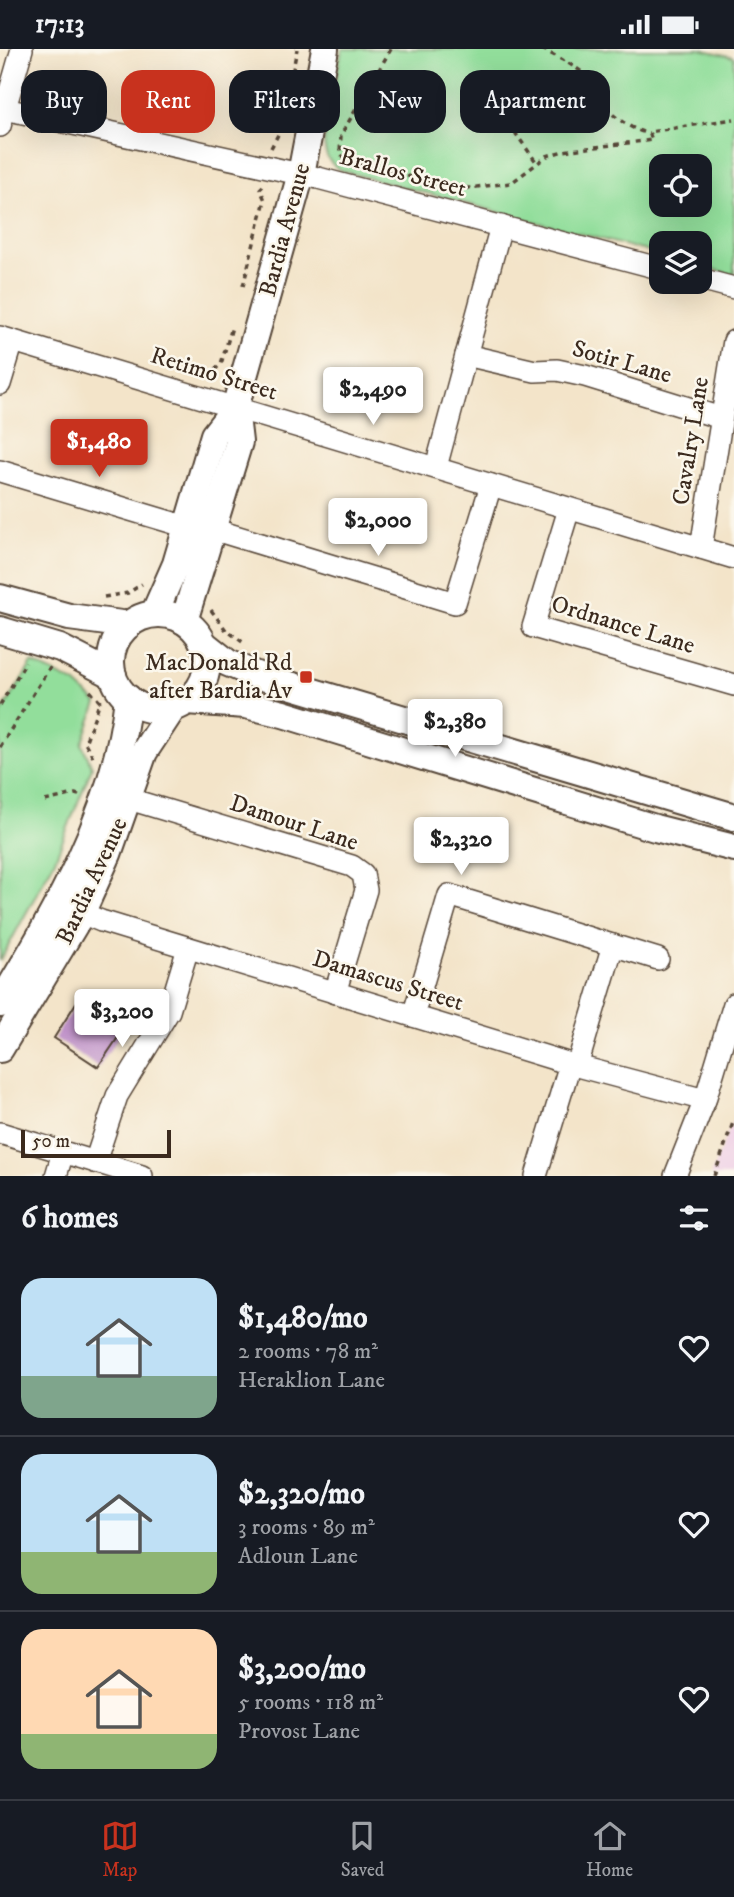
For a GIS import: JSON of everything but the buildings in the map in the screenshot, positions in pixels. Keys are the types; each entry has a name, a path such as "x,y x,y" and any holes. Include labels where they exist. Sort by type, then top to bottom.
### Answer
{"street":[{"path":"3,118 22,49"},
{"name":"Bardia Avenue","path":"184,621 214,435 235,408 301,174 325,49"},
{"name":"Brallos Street","path":"3,118 301,174 649,266"},
{"path":"436,467 501,226"},
{"path":"712,282 734,288"},
{"path":"0,384 7,339"},
{"name":"Retimo Street","path":"7,339 734,558"},
{"name":"Cavalry Lane","path":"701,548 734,341"},
{"name":"Sotir Lane","path":"466,355 535,371 557,370 584,376 721,418"},
{"path":"0,471 455,603 491,485"},
{"name":"Ordnance Lane","path":"569,509 533,627 734,685"},
{"name":"Bardia Avenue","path":"154,614 200,528"},
{"path":"0,598 69,618 129,625 154,614 170,615 184,621 197,631 204,644 207,660 205,676 198,690 180,705"},
{"path":"129,625 114,647 113,675 117,704 157,710 180,705 246,705 655,828 734,848"},
{"path":"0,630 60,648 113,675"},
{"path":"204,644 228,663 256,675 734,817"},
{"name":"Bardia Avenue","path":"0,1004 70,909 90,835 123,740 117,704"},
{"name":"Bardia Avenue","path":"0,1049 129,799 144,752 180,705"},
{"name":"Damour Lane","path":"129,799 352,866 363,874 366,890 335,993"},
{"path":"413,1016 449,895 658,959"},
{"name":"Damascus Street","path":"70,909 573,1065 705,1100"},
{"path":"536,1176 613,945"},
{"path":"95,1162 112,1106 169,1011 188,947"},
{"path":"676,1176 705,1100 734,1004"},
{"path":"0,1133 142,1176"},
{"path":"56,1176 63,1152"}],"path":[{"path":"271,147 281,129 297,49"},
{"path":"391,49 338,143 340,153 347,161 460,189 511,183 547,156 563,151 652,140 649,132"},
{"path":"542,49 587,75 595,83 603,106 641,132 734,119"},
{"path":"516,133 537,163"},
{"path":"241,294 265,200 260,189"},
{"path":"204,378 213,375 221,365 234,318"},
{"path":"92,598 128,593 146,581"},
{"path":"0,705 29,658"},
{"path":"0,747 51,665"},
{"path":"81,682 100,701 117,704"},
{"path":"98,764 85,743 100,701"},
{"path":"45,800 75,794 88,798"},
{"path":"714,1176 733,1122 721,1121"}],"shaded area":[{"path":"734,1117 734,1176 710,1176"}],"green space":[{"path":"342,49 700,49 734,57 734,275 712,269 712,231 649,231 649,252 343,171 334,166 325,151 326,133 340,133 340,70 338,70"},
{"path":"32,663 75,683 97,703 82,744 92,767 54,862 0,961 0,715"}],"place":[{"name":"MacDonald Rd after Bardia Av","path":"306,677"}]}
